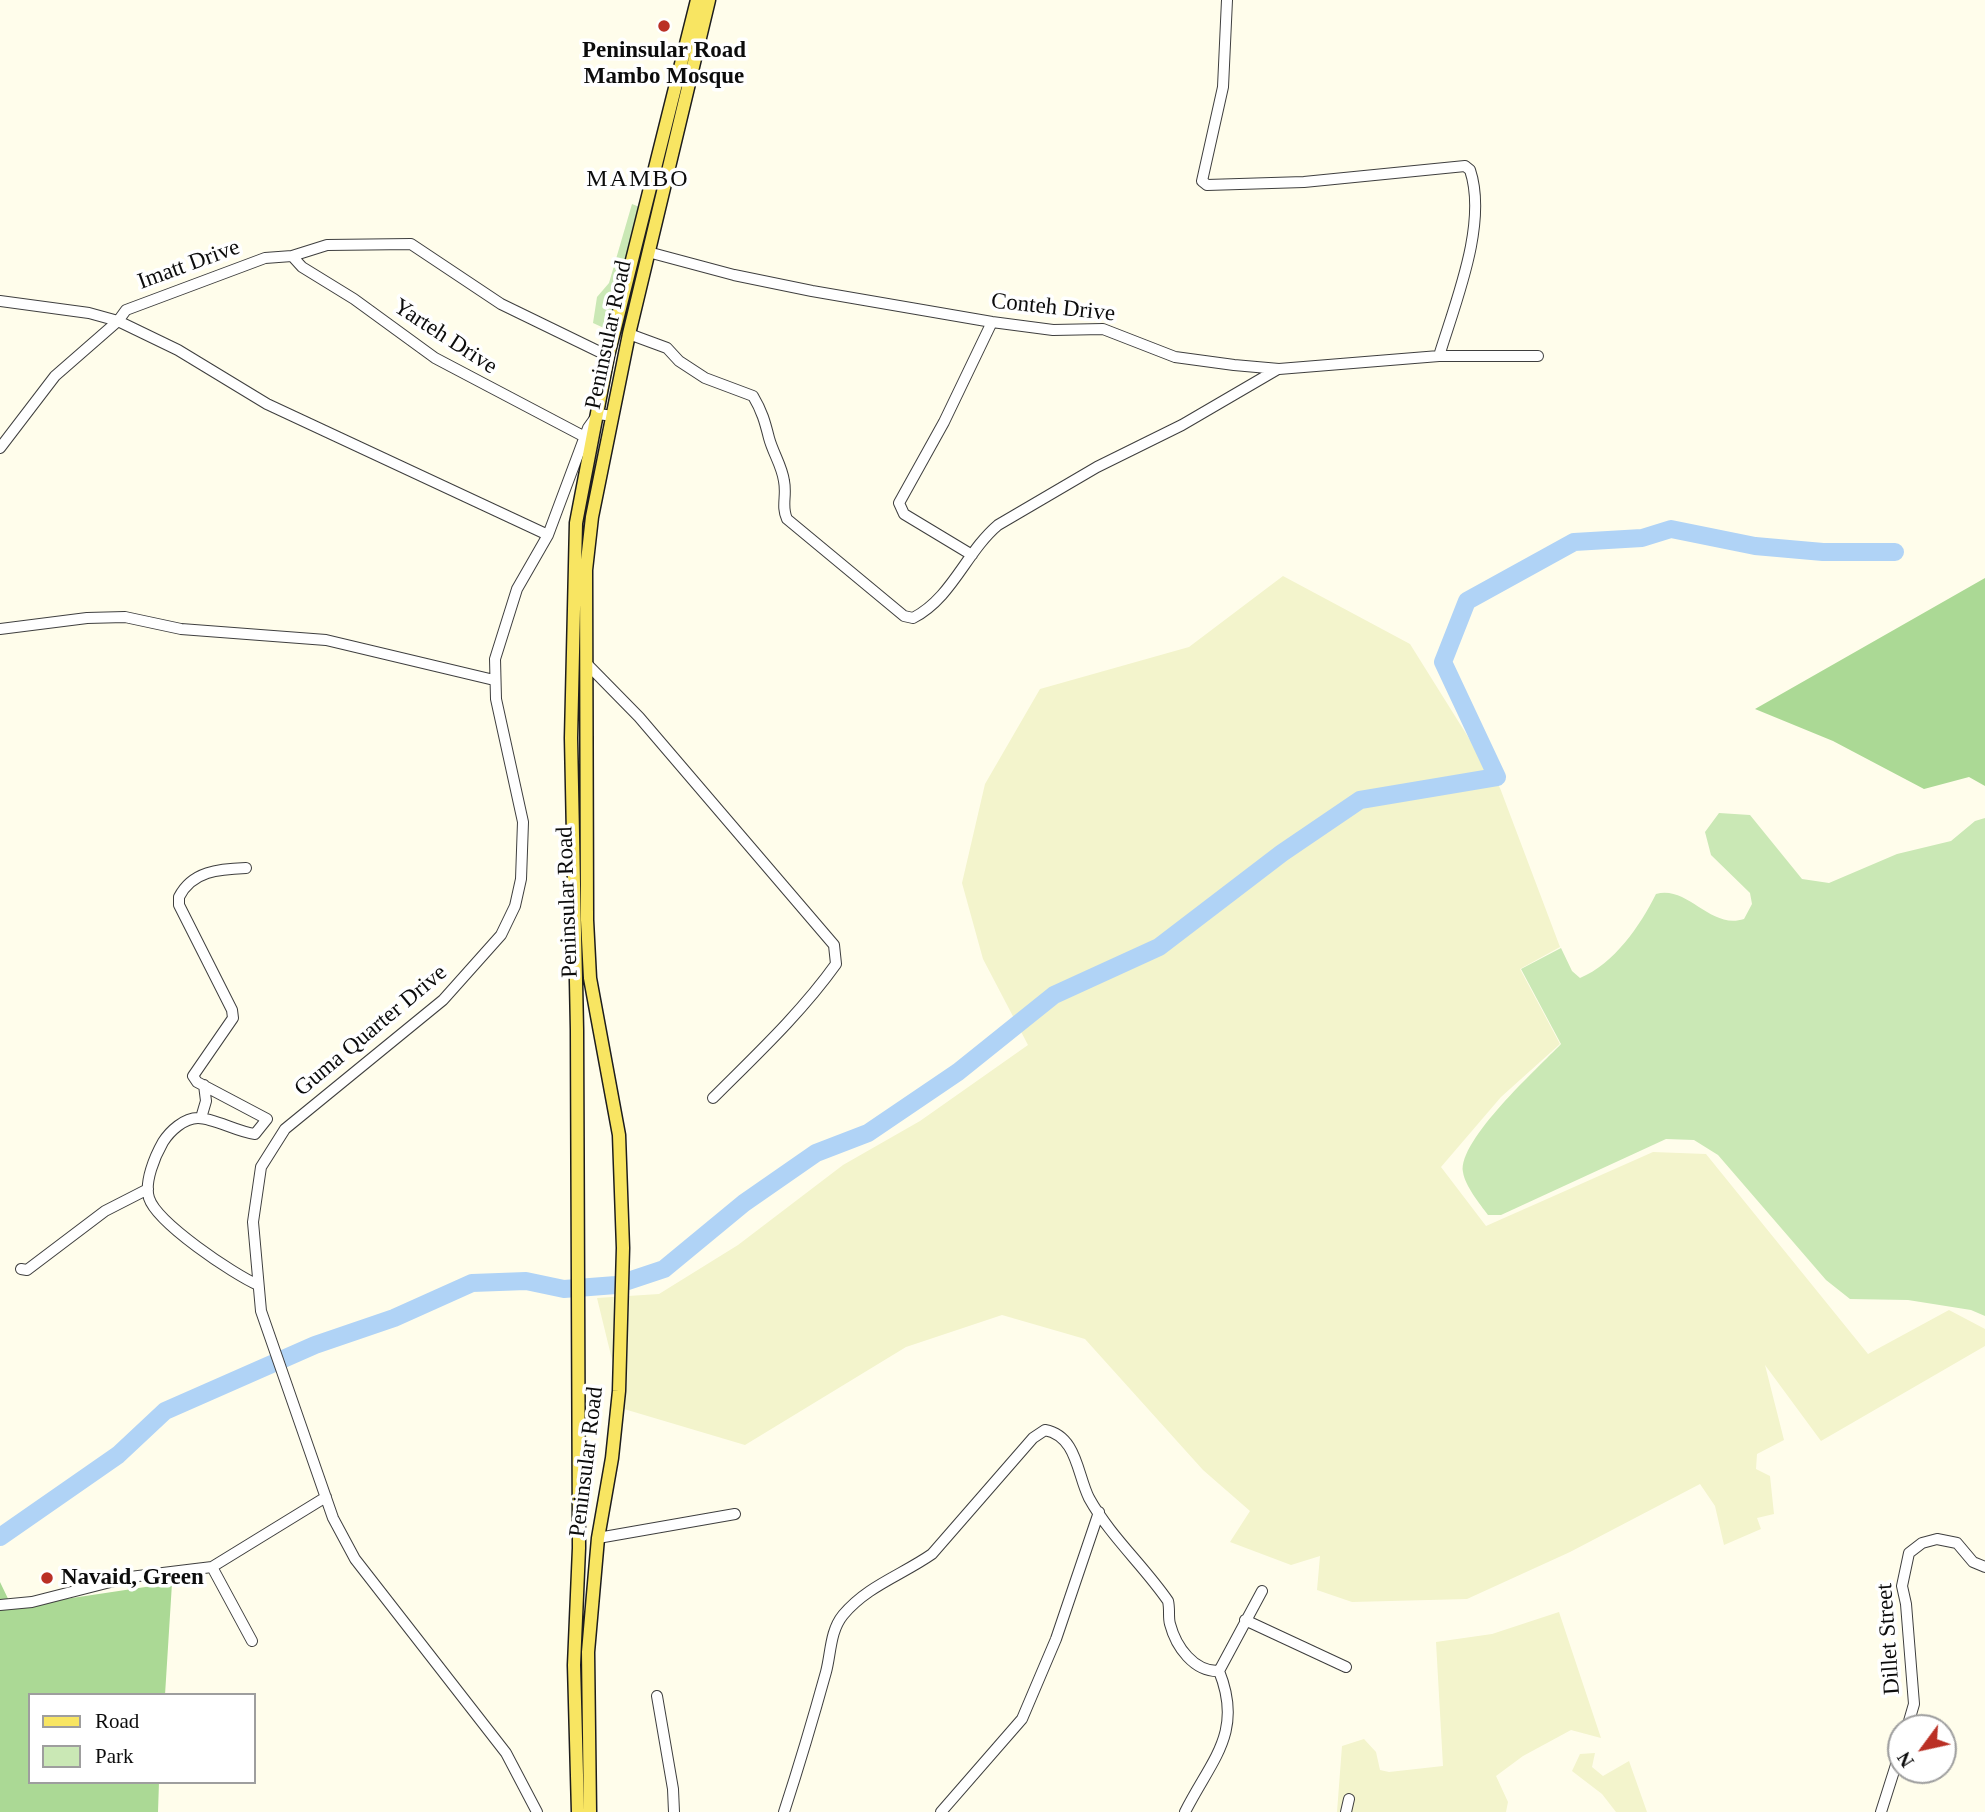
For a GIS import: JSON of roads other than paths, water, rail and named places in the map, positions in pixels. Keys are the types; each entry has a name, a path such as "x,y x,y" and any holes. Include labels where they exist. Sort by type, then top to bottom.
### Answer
{"main road":[{"name":"Peninsular Road","path":"590,1812 588,1652 598,1538 612,1458 624,1248 619,1135 590,978 587,895 586,570 592,517 698,0"},
{"name":"Peninsular Road","path":"578,1812 574,1665 579,1548 577,1030 572,853 573,579 576,523 608,356 678,100 709,0"}],"street":[{"path":"1227,0 1223,87 1203,167 1202,181 1207,185 1304,182 1465,166 1470,170 1475,201 1473,233 1439,356"},
{"name":"Imatt Drive","path":"0,448 55,376 118,321 126,310 265,258 292,256 327,245 411,244 501,304 608,356"},
{"name":"Conteh Drive","path":"648,252 734,275 811,291 992,322 1053,330 1103,328 1175,357 1279,369 1439,356 1538,356"},
{"name":"Yarteh Drive","path":"292,256 302,267 354,299 435,358 585,437"},
{"path":"0,301 58,307 118,321 178,350 267,404 548,535"},
{"path":"972,555 904,514 899,503 944,422 992,322"},
{"path":"629,334 667,348 679,361 705,378 753,396 766,421 769,439 784,477 786,493 782,508 787,519 904,615 913,618 954,582 984,537 1020,510 1279,369"},
{"path":"598,414 613,416"},
{"name":"Guma Quarter Drive","path":"326,1497 270,1340 258,1285 253,1222 257,1179 276,1140 285,1129 443,1000 501,935 515,906 521,879 523,822 494,680 500,637 517,589 548,535 592,419 598,414"},
{"path":"0,629 87,618 125,617 181,629 326,640 494,680"},
{"path":"586,663 639,717 834,945 836,964 824,982 713,1098"},
{"path":"246,868 218,869 201,875 190,881 178,897 179,905 232,1010 228,1025 195,1071 197,1082 267,1119 259,1132 252,1134 201,1118 177,1126 167,1135 157,1152 148,1189 153,1206 196,1247 221,1267 258,1285"},
{"path":"201,1118 206,1101 204,1086"},
{"path":"21,1269 27,1270 105,1211 148,1189"},
{"path":"784,1812 822,1684 834,1630 843,1615 882,1581 911,1568 932,1554 1033,1438 1045,1430 1056,1432 1072,1451 1089,1497 1168,1601 1169,1622 1184,1653 1197,1665 1209,1671 1219,1671"},
{"path":"0,1605 32,1602 130,1577 212,1567 326,1497 355,1559 506,1753 537,1812"},
{"path":"941,1812 1023,1719 1056,1639 1099,1512"},
{"path":"598,1538 735,1514"},
{"name":"Dillet Street","path":"1911,1714 1914,1704 1906,1604 1902,1586 1909,1553 1922,1543 1937,1539 1957,1543 1973,1563 1985,1567"},
{"path":"212,1567 252,1641"},
{"path":"1185,1812 1228,1734 1230,1704 1219,1671 1262,1591"},
{"path":"1245,1620 1346,1667"},
{"path":"657,1696 673,1788 674,1812"},
{"path":"1881,1812 1890,1784"},
{"path":"1346,1812 1349,1799"}],"waterway":[{"path":"0,1537 118,1455 165,1411 315,1345 394,1318 472,1283 526,1281 564,1289 616,1285 664,1269 744,1203 816,1153 868,1133 958,1072 1054,995 1159,947 1282,853 1360,800 1497,777 1443,662 1467,601 1574,542 1642,538 1671,529 1755,546 1823,552 1895,552"}],"place":[{"name":"Peninsular Road Mambo Mosque","path":"664,26"},
{"name":"Navaid, Green","path":"47,1578"}],"district":[{"name":"MAMBO","path":"638,180"}]}
